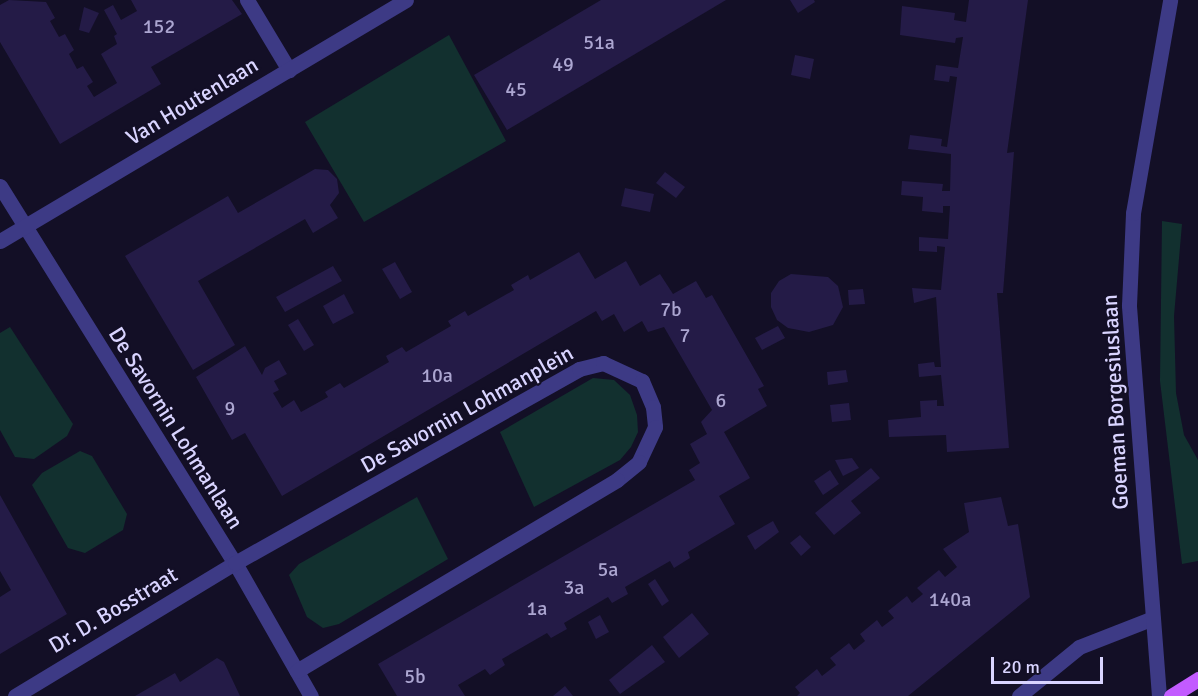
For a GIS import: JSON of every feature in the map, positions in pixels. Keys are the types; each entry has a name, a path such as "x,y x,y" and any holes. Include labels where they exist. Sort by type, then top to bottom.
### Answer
{"main road":[{"path":"1171,696 1198,679"}],"street":[{"path":"247,0 289,70"},
{"name":"Van Houtenlaan","path":"0,241 406,0"},
{"name":"Goeman Borgesiuslaan","path":"1160,696 1129,305 1133,213 1170,0"},
{"name":"De Savornin Lohmanlaan","path":"0,186 235,563 311,696"},
{"name":"De Savornin Lohmanplein","path":"235,563 579,369 603,363 642,381 653,407 655,427 639,462 617,480 297,671"},
{"name":"Dr. D. Bosstraat","path":"15,696 235,563"},
{"path":"1019,696 1079,647 1153,618"}],"green space":[{"path":"449,35 506,141 364,222 305,122"},
{"path":"1162,221 1182,224 1174,316 1176,393 1184,435 1198,460 1198,561 1182,564 1160,381"},
{"path":"10,327 73,424 67,436 34,459 15,457 0,430 0,333"},
{"path":"593,378 614,380 630,395 637,415 638,432 631,447 620,460 534,507 500,432"},
{"path":"80,451 92,456 127,514 123,530 85,553 68,548 32,485 42,473"},
{"path":"417,497 448,559 339,624 323,628 307,617 289,575 299,564"}],"building":[{"path":"9,0 46,2 55,18 50,21 59,37 65,34 74,50 69,54 77,69 83,66 93,82 87,86 94,97 117,83 101,54 117,44 114,36 117,34 104,10 113,5 121,20 137,11 131,0 232,0 242,14 151,67 161,84 60,144 0,42 0,5"},
{"path":"601,0 726,0 507,130 474,75"},
{"path":"790,0 814,0 815,2 798,13"},
{"path":"969,0 1028,0 1007,153 1014,152 1003,293 997,293 1009,448 947,452 946,435 889,437 888,420 921,417 920,401 937,400 937,406 944,406 941,375 919,377 918,364 934,362 935,367 941,367 936,297 914,303 912,288 941,290 945,247 937,246 937,252 919,251 919,237 948,239 950,206 943,206 943,213 922,211 923,197 901,195 902,181 943,184 942,191 950,191 951,154 908,149 910,135 942,139 941,146 947,147 957,77 950,76 949,82 934,80 936,65 958,68 963,37 956,38 955,43 900,35 902,6 955,13 954,20 966,22"},
{"path":"84,7 99,13 89,33 79,30"},
{"path":"795,55 814,59 810,79 791,75"},
{"path":"315,169 328,170 337,179 339,193 330,205 338,218 313,233 305,219 198,281 235,345 193,370 125,256 228,196 238,213"},
{"path":"665,172 685,187 676,198 656,183"},
{"path":"625,188 654,194 650,212 621,206"},
{"path":"579,252 595,279 626,261 640,286 660,274 673,294 696,281 706,298 712,295 764,386 758,389 767,406 724,432 750,478 719,496 735,524 688,552 690,558 674,568 670,561 625,587 628,594 612,603 608,597 564,623 567,629 551,638 547,633 502,659 505,665 490,675 485,669 458,685 465,696 397,696 378,664 695,480 689,470 700,463 690,444 707,434 701,422 712,410 664,327 648,332 642,321 624,332 614,314 602,321 596,311 282,496 245,433 232,440 196,377 245,346 262,375 265,368 279,360 287,374 274,381 279,390 273,393 282,408 294,400 301,412 328,397 325,392 340,383 344,388 389,362 386,356 402,347 406,352 451,326 448,321 465,311 468,316 514,290 511,285 528,275 530,280"},
{"path":"395,262 412,292 400,299 382,269"},
{"path":"333,266 342,281 285,312 276,297"},
{"path":"791,274 828,277 838,286 843,307 833,325 809,332 788,328 777,320 771,307 771,293 779,281"},
{"path":"863,289 865,304 849,305 848,290"},
{"path":"344,294 354,313 333,324 323,306"},
{"path":"298,319 314,345 304,351 288,325"},
{"path":"778,326 785,338 762,350 755,338"},
{"path":"846,370 848,382 828,385 827,372"},
{"path":"849,403 851,420 832,422 830,405"},
{"path":"852,458 859,468 843,476 835,460"},
{"path":"871,468 880,478 851,501 861,513 834,535 815,513"},
{"path":"830,470 839,484 823,495 814,481"},
{"path":"0,495 67,614 0,654 0,597 11,590 0,571"},
{"path":"1001,497 1008,526 1018,524 1030,597 908,696 797,696 800,693 795,687 817,669 822,676 836,665 830,658 849,643 854,650 865,641 860,634 877,620 882,627 894,618 888,611 907,596 912,603 923,594 917,588 939,570 945,577 957,567 943,549 969,532 964,503"},
{"path":"773,521 779,532 755,550 747,536"},
{"path":"800,535 811,547 801,556 790,543"},
{"path":"655,579 669,601 662,606 648,584"},
{"path":"692,613 709,634 679,658 663,637"},
{"path":"600,615 609,632 596,639 588,622"},
{"path":"652,645 665,662 620,694 609,680"},
{"path":"217,658 224,662 240,696 135,696 175,673 180,682"},
{"path":"565,686 573,696 553,696"}]}
